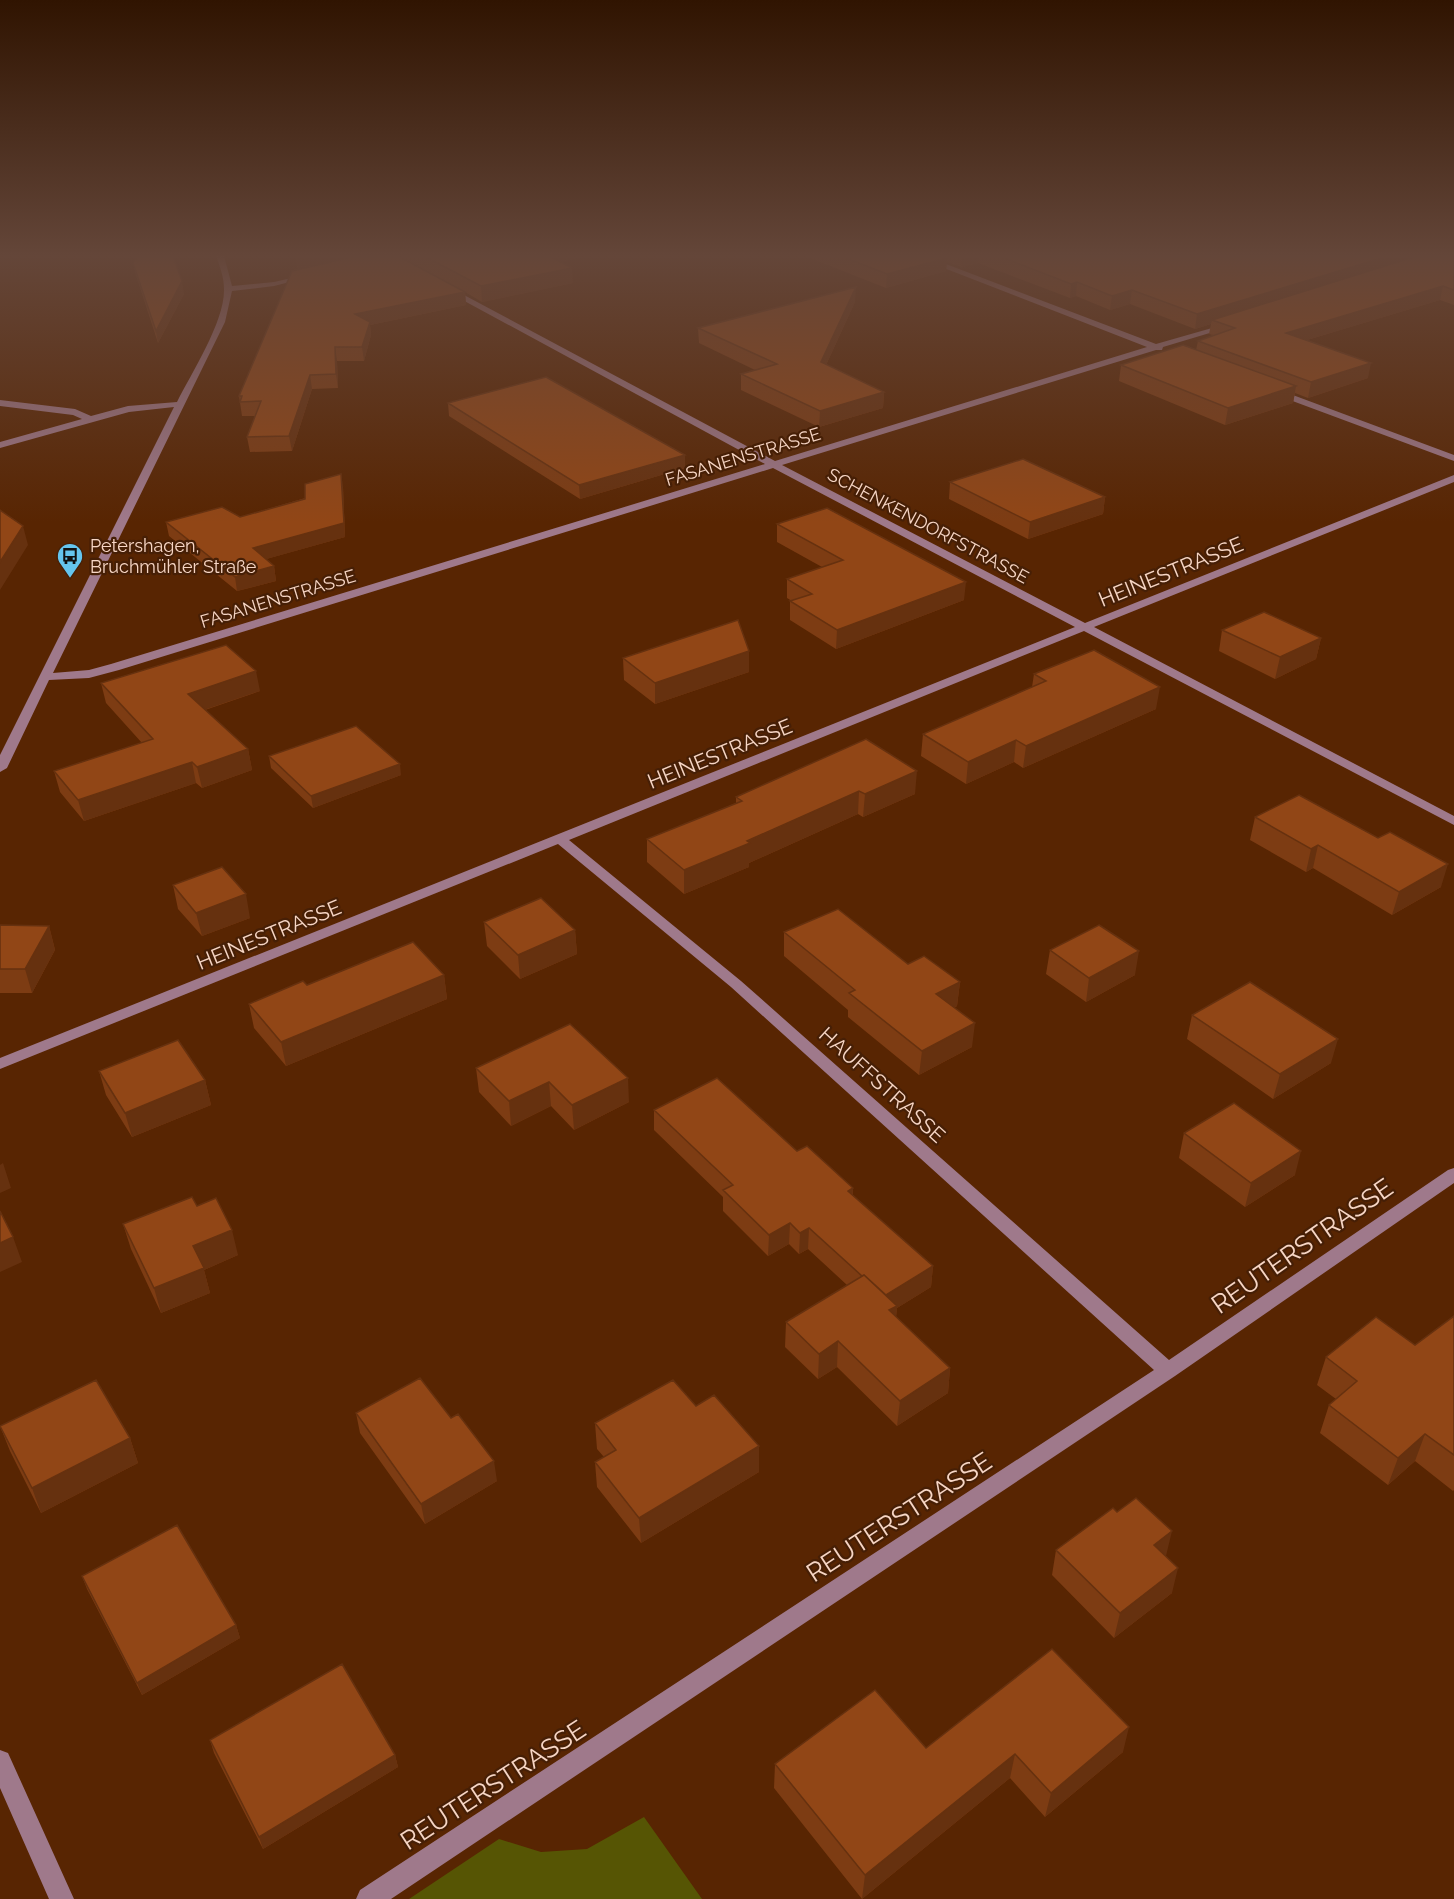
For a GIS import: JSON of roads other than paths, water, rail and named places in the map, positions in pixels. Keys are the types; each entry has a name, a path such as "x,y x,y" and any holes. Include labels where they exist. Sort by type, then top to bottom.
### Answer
{"street":[{"path":"0,768 210,345"},
{"name":"SCHENKENDORFSTRASSE","path":"551,345 775,465 1454,821"},
{"path":"1151,345 1168,351"},
{"name":"FASANENSTRASSE","path":"46,676 89,674 114,667 1165,345"},
{"path":"1267,388 1454,458"},
{"path":"0,403 75,412 89,419"},
{"path":"0,445 128,409 180,404"},
{"name":"HEINESTRASSE","path":"0,1064 1454,478"},
{"name":"HAUFFSTRASSE","path":"560,839 736,984 1168,1371"},
{"name":"REUTERSTRASSE","path":"369,1899 1168,1371 1454,1174"},
{"path":"0,1761 62,1899"}],"place":[{"name":"Petershagen, Bruchmühler Straße","path":"70,579"}]}
